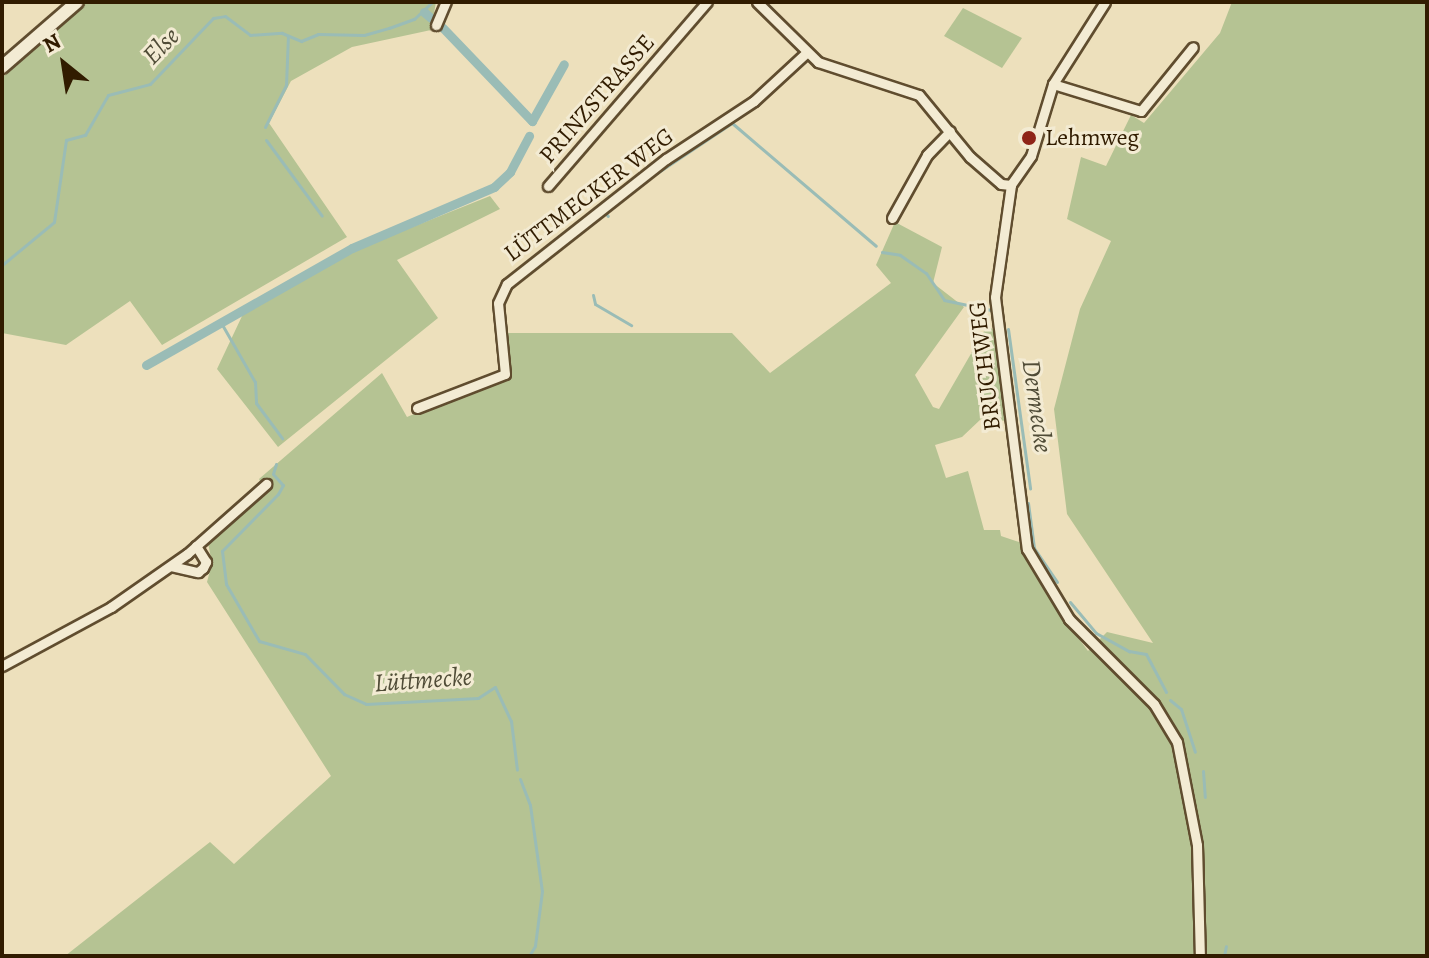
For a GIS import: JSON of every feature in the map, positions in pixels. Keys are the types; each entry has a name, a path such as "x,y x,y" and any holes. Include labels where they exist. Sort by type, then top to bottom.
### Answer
{"main road":[{"path":"2,67 72,6"}],"street":[{"path":"436,25 446,2"},
{"name":"PRINZSTRASSE","path":"548,186 707,2"},
{"path":"757,2 803,50 833,70 911,91 950,131 970,157 1001,184 1011,185"},
{"name":"BRUCHWEG","path":"1105,2 1053,84 1031,156 1011,185 995,297 1027,549 1087,642 1154,704 1177,742 1194,822 1200,956"},
{"path":"1053,84 1141,111 1193,47"},
{"name":"LÜTTMECKER WEG","path":"417,408 505,374 498,303 507,284 655,167 754,101 803,50"},
{"path":"892,218 927,155 950,131"},
{"path":"2,666 87,622 171,566 266,484"},
{"path":"171,566 198,572 203,568 206,562 196,546"}],"green space":[{"path":"87,2 436,2 431,30 352,47 291,81 269,123 347,237 162,345 130,301 66,345 2,333 2,78 49,30"},
{"path":"1232,2 1427,2 1427,956 65,956 210,842 234,864 331,776 207,582 212,563 208,543 265,491 259,479 382,373 407,417 509,373 505,333 732,333 770,373 891,283 876,265 895,222 942,247 933,283 964,307 915,375 933,407 939,409 987,326 996,331 1008,421 981,419 962,437 935,445 946,478 968,471 984,530 1000,530 1001,536 1022,543 1051,601 1088,651 1107,632 1153,643 1067,514 1054,409 1080,309 1111,241 1067,219 1081,157 1106,166 1131,115 1144,123 1220,33"},
{"path":"963,8 1022,38 1002,68 944,36"},
{"path":"490,196 500,209 397,260 438,318 278,447 217,369 243,314 350,252"}],"waterway":[{"name":"Else","path":"2,265 54,222 66,140 85,135 108,95 150,84 213,18 225,16 250,35 282,33 301,41 318,34 364,35 389,28 414,19 432,2"},
{"path":"424,12 431,18"},
{"path":"443,28 532,121 564,64"},
{"path":"265,127 286,85 288,36"},
{"name":"Dermecke","path":"654,175 732,123 876,246"},
{"path":"146,365 352,248 494,187 510,172 529,136"},
{"path":"266,140 322,216"},
{"name":"Dermecke","path":"605,213 608,216"},
{"name":"Dermecke","path":"882,252 900,255 926,273 944,300 991,310"},
{"path":"593,295 595,304 631,325"},
{"name":"Lüttmecke","path":"220,321 255,382 256,403 282,438"},
{"name":"Dermecke","path":"1008,329 1030,488"},
{"name":"Lüttmecke","path":"276,464 273,474 283,485 278,494 222,551 226,584 259,641 305,654 344,694 366,704 478,698 495,687 511,721 517,770"},
{"name":"Dermecke","path":"1028,503 1034,548 1057,582"},
{"name":"Dermecke","path":"1070,602 1096,633 1129,651 1146,654 1166,692"},
{"name":"Dermecke","path":"1170,700 1181,709 1195,752"},
{"name":"Dermecke","path":"1203,771 1205,797"},
{"name":"Lüttmecke","path":"520,779 530,805 542,891 535,946 529,956"},
{"name":"Dermecke","path":"1224,956 1226,946"}],"place":[{"name":"Lehmweg","path":"1029,138"}]}
